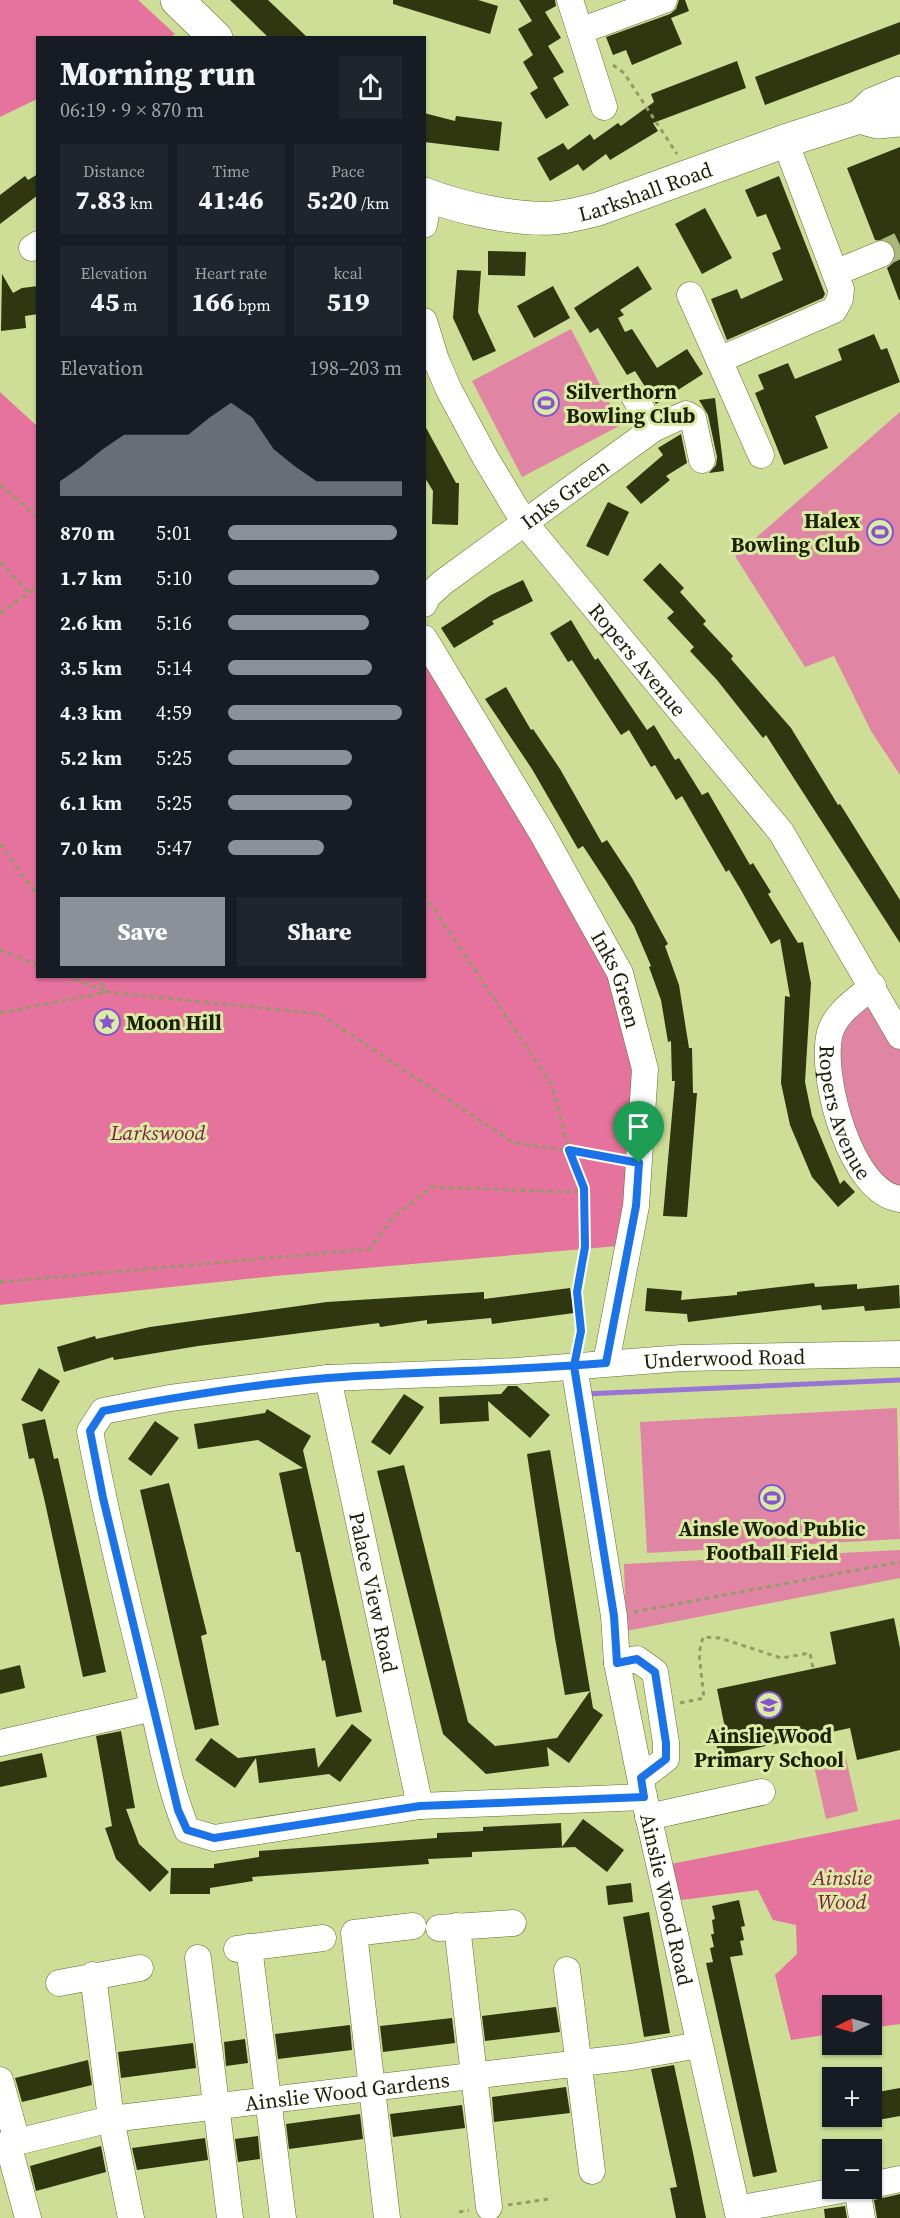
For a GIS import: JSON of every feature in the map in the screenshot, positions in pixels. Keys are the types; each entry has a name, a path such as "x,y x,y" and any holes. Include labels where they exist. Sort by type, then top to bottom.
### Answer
{"main road":[{"path":"177,0 214,36"},
{"name":"Larkshall Road","path":"426,205 467,207 529,217 573,215 598,209 785,141 860,117 873,104 900,93"},
{"name":"Larkshall Road","path":"860,117 878,122 900,120"}],"street":[{"path":"570,0 604,107"},
{"path":"580,31 664,0"},
{"path":"719,360 834,310 840,299 841,289 785,141"},
{"path":"835,273 881,254"},
{"path":"690,295 761,455"},
{"name":"Ropers Avenue","path":"426,328 436,360 450,390 485,457 524,522 781,832 873,986 900,1036"},
{"path":"635,398 662,425 686,414 693,418 702,460"},
{"name":"Inks Green","path":"426,600 442,583 524,522 662,425"},
{"name":"Inks Green","path":"426,641 542,833 620,972 645,1069 636,1206 606,1363"},
{"name":"Ropers Avenue","path":"873,986 841,1013 829,1036 829,1081 842,1133 872,1185 888,1198 900,1199"},
{"name":"Underwood Road","path":"420,1806 214,1838 187,1830 178,1810 103,1498 90,1431 103,1411 170,1398 328,1378 516,1371 682,1358 900,1354"},
{"name":"Ainslie Wood Road","path":"574,1366 614,1616 617,1663 644,1797 738,2213"},
{"name":"Palace View Road","path":"328,1378 420,1806"},
{"path":"617,1663 637,1659 655,1672 666,1743 666,1759 644,1797"},
{"path":"0,1743 153,1708"},
{"path":"420,1806 762,1792"},
{"path":"489,2207 473,2074 448,1927 513,1923"},
{"path":"387,2218 354,1933 413,1926"},
{"path":"284,2218 270,2099 243,1948 323,1938"},
{"path":"198,1958 230,2218"},
{"path":"59,1983 140,1968"},
{"path":"567,1970 592,2171"},
{"path":"93,1975 111,2119 131,2218"},
{"name":"Ainslie Wood Gardens","path":"8,2144 111,2119 372,2086 631,2057 699,2045"},
{"path":"0,2080 8,2144 28,2218"},
{"path":"882,2183 900,2179"},
{"path":"738,2213 822,2195"},
{"path":"859,2199 862,2218"}],"path":[{"path":"639,96 666,134 680,160"},
{"path":"0,485 36,515"},
{"path":"0,562 30,593"},
{"path":"0,613 36,588"},
{"path":"0,844 36,893"},
{"path":"426,897 552,1085 569,1150 584,1188 585,1247 577,1292 581,1331 574,1366"},
{"path":"0,950 36,964"},
{"path":"72,978 107,992 320,1014 512,1142 639,1163"},
{"path":"97,978 107,992"},
{"path":"0,1013 107,992"},
{"path":"0,1282 370,1249 392,1218 432,1187 571,1192 584,1188"},
{"path":"614,1616 900,1562"},
{"path":"661,1708 704,1698 699,1653 703,1637 720,1638 781,1658 810,1653 813,1668"}],"shaded area":[{"name":"Silverthorn Bowling Club","path":"571,329 621,425 522,477 472,381"},
{"path":"900,412 900,775 871,731 834,656 805,667 735,556"},
{"path":"873,986 900,1036 900,1199 888,1198 829,1081 841,1013"},
{"name":"Ainsle Wood Public Football Field","path":"897,1408 900,1539 647,1553 640,1422"},
{"path":"900,1550 900,1578 626,1631 624,1564"},
{"path":"845,1754 858,1811 826,1819 813,1761"}],"green space":[{"path":"0,0 138,0 175,34 172,36 36,36 36,99 0,117"},
{"name":"Larkswood","path":"0,392 36,425 36,978 426,978 426,662 587,926 617,1002 631,1067 633,1136 618,1246 275,1276 0,1305"},
{"name":"Ainslie Wood","path":"900,1819 900,2024 882,2027 882,1995 822,1995 822,2035 791,2040 775,1975 797,1954 796,1925 773,1920 758,1890 682,1900 670,1883 671,1864"}],"building":[{"path":"230,0 268,0 306,36 267,36"},
{"path":"393,0 478,0 498,6 490,34 393,4"},
{"path":"519,0 555,0 556,6 545,12 561,38 548,46 564,72 553,78 569,105 546,119 530,93 538,88 523,62 533,55 518,29 532,21"},
{"path":"679,0 685,0 689,11 671,18 682,44 632,65 626,50 613,55 606,37 670,14 676,9"},
{"path":"900,22 900,54 765,105 755,77"},
{"path":"737,61 746,88 653,123 658,131 610,160 606,154 583,171 578,164 550,181 537,158 563,143 568,150 590,134 594,140 618,123 621,126 654,102 651,94"},
{"path":"426,114 455,121 456,116 502,122 499,151 426,142"},
{"path":"900,147 899,300 887,268 893,263 895,249 890,242 875,240 847,168"},
{"path":"36,175 36,197 0,224 0,195 25,176 28,180"},
{"path":"779,176 825,294 823,298 727,340 711,299 737,289 741,299 783,280 772,253 781,249 766,214 757,217 745,190"},
{"path":"705,208 732,258 702,274 675,224"},
{"path":"488,251 526,252 525,276 488,275"},
{"path":"638,266 652,289 620,310 624,315 618,318 625,332 632,329 657,368 687,349 703,374 656,404 635,371 627,375 598,328 590,333 574,308"},
{"path":"457,270 481,271 478,312 496,351 473,361 453,318"},
{"path":"2,274 13,293 22,288 36,286 36,314 25,316 26,328 1,331"},
{"path":"553,286 570,318 534,338 517,306"},
{"path":"874,334 881,350 887,348 900,382 815,416 828,448 784,465 755,393 764,389 758,375 788,363 795,379 842,360 838,349"},
{"path":"715,398 724,471 709,473 716,465 717,457 708,415 699,400"},
{"path":"426,428 456,483 459,483 458,525 432,524 433,491 426,479"},
{"path":"681,434 687,463 666,476 670,480 641,504 626,487 663,455 658,448"},
{"path":"608,502 629,512 608,556 586,546"},
{"path":"660,563 684,588 680,592 706,621 703,624 733,656 731,659 791,728 838,805 840,804 900,900 900,943 766,735 763,738 717,680 690,651 694,647 667,618 674,612 643,580"},
{"path":"523,580 533,601 492,621 494,624 454,648 441,628 491,595"},
{"path":"571,620 595,660 598,658 647,730 654,725 675,760 679,758 702,795 708,792 750,865 753,863 771,892 768,894 798,943 803,942 811,983 805,1082 812,1116 840,1184 844,1180 855,1192 838,1207 812,1177 790,1125 781,1083 785,996 790,997 780,939 771,944 729,870 726,872 682,796 676,800 655,765 651,767 629,730 621,735 572,660 568,662 550,633"},
{"path":"506,687 531,730 533,729 560,769 602,843 607,840 632,878 668,944 665,946 679,985 689,1048 692,1048 693,1093 697,1093 687,1217 663,1216 675,1081 672,1081 671,1041 668,1042 661,1000 649,967 651,966 634,926 583,846 578,849 532,769 485,699"},
{"path":"814,1283 815,1287 857,1284 857,1289 899,1285 900,1308 865,1311 864,1306 822,1310 821,1305 688,1322 687,1314 645,1311 647,1288 682,1291 681,1300 737,1295 737,1292"},
{"path":"570,1288 574,1313 492,1324 491,1318 427,1324 427,1320 380,1327 379,1323 198,1346 114,1360 113,1357 64,1372 57,1347 95,1336 96,1339 150,1327 327,1302 484,1292 484,1299"},
{"path":"39,1368 60,1381 42,1412 21,1400"},
{"path":"508,1386 517,1386 550,1415 530,1438 488,1401 489,1421 440,1424 439,1397 501,1394"},
{"path":"404,1394 424,1407 390,1455 371,1442"},
{"path":"267,1409 311,1436 303,1450 362,1712 336,1717 325,1660 322,1661 300,1552 296,1552 279,1473 303,1468 258,1440 198,1449 194,1424 265,1413"},
{"path":"45,1419 54,1459 58,1458 106,1672 83,1677 44,1498 34,1458 29,1459 22,1424"},
{"path":"155,1421 179,1438 151,1476 128,1459"},
{"path":"550,1450 593,1708 603,1715 569,1763 547,1747 549,1766 486,1774 443,1734 377,1471 404,1465 468,1722 495,1746 520,1743 557,1738 590,1691 565,1695 555,1638 527,1454"},
{"path":"169,1483 207,1634 201,1636 219,1725 195,1730 140,1490"},
{"name":"Ainslie Wood Primary School","path":"894,1618 900,1648 900,1750 857,1760 850,1728 719,1756 713,1731 725,1728 717,1689 836,1664 830,1632"},
{"path":"20,1665 25,1688 0,1694 0,1670"},
{"path":"352,1724 372,1740 340,1782 329,1774 259,1783 256,1758 235,1788 195,1760 211,1738 238,1758 315,1748 318,1768"},
{"path":"121,1731 135,1808 126,1809 139,1844 169,1872 150,1892 116,1859 105,1828 112,1826 96,1736"},
{"path":"42,1753 47,1777 0,1787 0,1762"},
{"path":"583,1819 624,1850 607,1872 575,1847 472,1852 472,1857 428,1859 429,1864 252,1877 253,1881 210,1888 210,1894 170,1894 171,1868 214,1868 214,1864 259,1857 259,1851 437,1838 437,1833 483,1831 483,1827 561,1823 562,1847"},
{"path":"631,1883 633,1902 608,1905 606,1886"},
{"path":"739,1900 745,1926 741,1927 744,1940 740,1941 743,1955 730,1957 777,2172 753,2177 706,1963 713,1962 710,1948 714,1947 711,1934 714,1934 712,1920 715,1919 712,1906"},
{"path":"649,1912 670,2033 644,2037 623,1917"},
{"path":"556,2007 560,2032 485,2041 482,2016"},
{"path":"452,2018 455,2043 383,2052 380,2026"},
{"path":"350,2025 352,2050 278,2059 275,2034"},
{"path":"245,2039 248,2063 226,2066 224,2042"},
{"path":"193,2043 196,2068 121,2078 118,2052"},
{"path":"88,2060 92,2085 22,2102 15,2078"},
{"path":"674,2065 706,2218 676,2218 670,2188 677,2187 651,2069"},
{"path":"566,2087 570,2113 494,2122 492,2097"},
{"path":"900,2088 900,2116 882,2119 882,2091"},
{"path":"462,2105 465,2128 393,2137 390,2114"},
{"path":"360,2114 363,2139 289,2149 286,2124"},
{"path":"258,2136 260,2159 238,2162 235,2139"},
{"path":"205,2138 208,2160 137,2170 132,2148"},
{"path":"101,2146 106,2172 36,2191 30,2166"},
{"path":"900,2194 900,2218 877,2218 874,2200"},
{"path":"845,2206 847,2218 825,2218 824,2209"}],"waterway":[{"path":"584,1394 900,1380"}],"tunnel":[{"path":"881,254 900,245"}],"place":[{"name":"Silverthorn Bowling Club","path":"546,403"},
{"name":"Halex Bowling Club","path":"880,532"},
{"name":"Moon Hill","path":"107,1022"},
{"name":"Ainsle Wood Public Football Field","path":"772,1498"},
{"name":"Ainslie Wood Primary School","path":"769,1705"}],"route":[{"path":"639,1163 569,1150 584,1188 585,1247 577,1292 581,1331 574,1366 614,1616 617,1663 637,1659 655,1672 666,1743 666,1759 641,1778 644,1797 420,1806 214,1838 187,1830 178,1810 103,1498 90,1431 103,1411 170,1398 328,1378 516,1371 574,1366 606,1363 636,1206 639,1163"}]}
